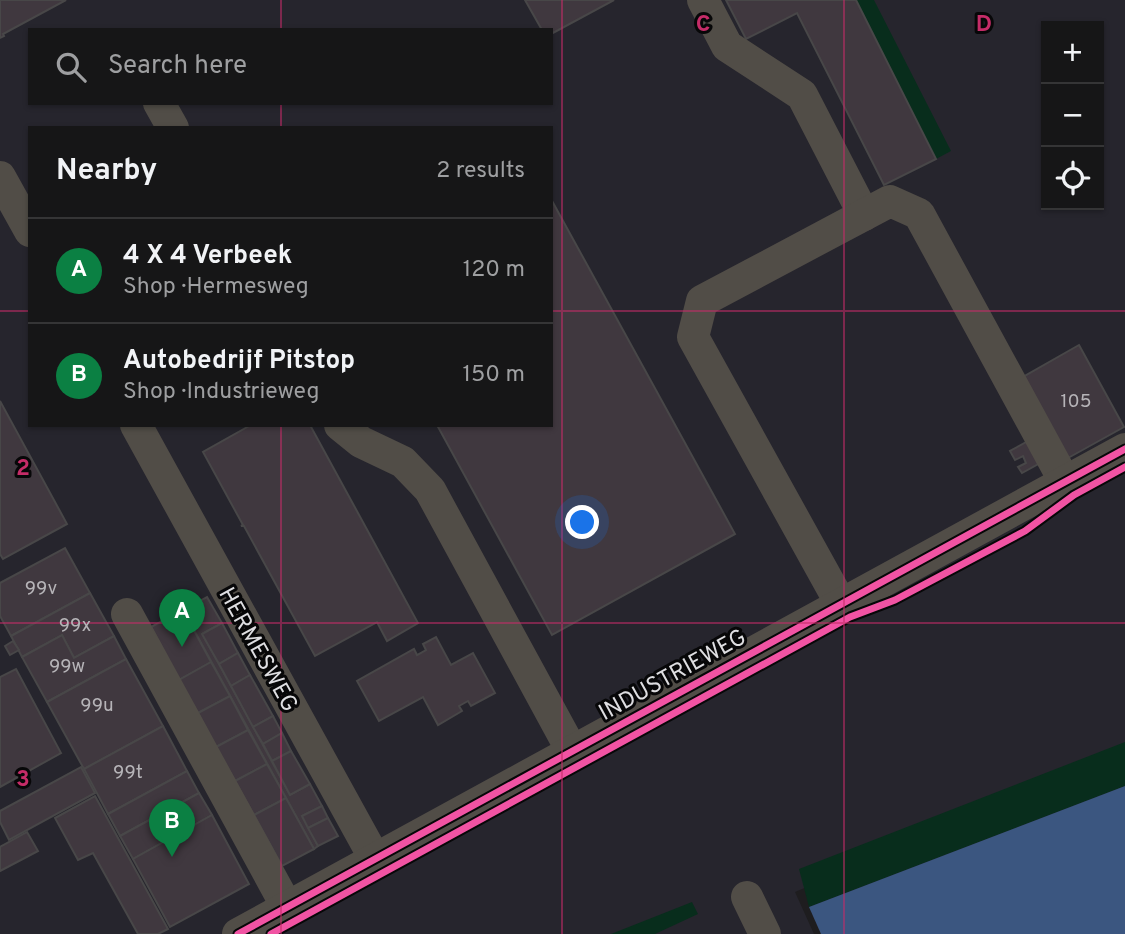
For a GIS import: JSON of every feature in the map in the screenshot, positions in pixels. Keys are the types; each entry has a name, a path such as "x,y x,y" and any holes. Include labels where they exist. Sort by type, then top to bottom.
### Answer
{"street":[{"path":"703,0 727,47 802,95 864,215"},
{"path":"160,105 172,126"},
{"path":"0,177 28,227"},
{"path":"841,604 693,337 702,300 890,201 919,214 1065,482"},
{"name":"HERMESWEG","path":"137,427 375,859"},
{"path":"342,427 361,442 403,462 430,490 572,751"},
{"name":"INDUSTRIEWEG","path":"238,934 1125,449"},
{"path":"127,614 288,907"},
{"path":"747,897 765,934"}],"shaded area":[{"path":"0,0 1125,0 1125,751 795,892 814,934 0,934"}],"green space":[{"path":"856,0 874,0 951,151 936,159"},
{"path":"1125,742 1125,786 809,907 799,869"},
{"path":"692,902 698,914 655,934 611,934"}],"water":[{"path":"1125,786 1125,934 821,934 809,907"}],"building":[{"path":"0,0 66,0 0,38"},
{"path":"525,0 614,0 553,33 553,28 541,28"},
{"path":"726,0 856,0 936,159 884,185 797,13 746,39"},
{"path":"553,203 735,534 552,635 438,427 553,427"},
{"path":"1079,345 1124,427 1068,458 1023,377"},
{"path":"0,401 67,524 3,559 0,554"},
{"path":"247,427 311,427 418,623 387,641 377,622 315,656 244,526 241,526 243,525 203,452"},
{"path":"1028,441 1040,463 1022,473 1018,467 1026,463 1023,456 1015,460 1010,451"},
{"path":"65,548 90,593 11,636 0,616 0,583"},
{"path":"90,593 114,636 74,658 62,635 22,657 11,636"},
{"path":"207,597 222,623 202,634 290,795 310,784 322,806 302,816 318,846 314,849 183,610"},
{"path":"183,610 211,662 179,680 151,627"},
{"path":"222,623 238,653 219,664 202,634"},
{"path":"62,635 74,658 114,636 126,659 47,702 22,657"},
{"path":"436,637 451,665 473,653 495,693 471,706 468,701 459,706 462,711 438,725 423,697 379,721 357,681 414,649 417,655 426,650 423,644"},
{"path":"13,641 19,650 10,655 5,646"},
{"path":"238,653 250,675 231,686 219,664"},
{"path":"126,659 163,726 84,769 47,702"},
{"path":"211,662 230,696 198,713 179,680"},
{"path":"16,669 61,753 0,787 0,677"},
{"path":"250,675 273,716 253,727 231,686"},
{"path":"230,696 248,730 216,747 198,713"},
{"path":"273,716 282,733 263,744 253,727"},
{"path":"163,726 187,771 108,814 84,769"},
{"path":"248,730 267,764 235,781 216,747"},
{"path":"282,733 291,751 272,761 263,744"},
{"path":"291,751 310,784 290,795 272,761"},
{"path":"267,764 286,798 254,815 235,781"},
{"path":"81,767 95,793 9,840 0,822 0,811"},
{"path":"187,771 199,793 120,836 108,814"},
{"path":"199,793 212,815 133,859 120,836"},
{"path":"95,796 168,929 158,934 138,934 93,853 78,860 55,818"},
{"path":"286,798 314,849 282,866 254,815"},
{"path":"322,806 328,818 308,828 302,816"},
{"path":"212,815 249,884 170,927 133,859"},
{"path":"328,818 338,836 318,846 308,828"},
{"path":"27,832 38,851 0,871 0,847"}],"cycle path":[{"path":"238,934 1125,449"},
{"path":"271,934 850,617 895,600 1025,531 1074,495 1125,467"}],"place":[{"name":"4 X 4 Verbeek","path":"182,647"},
{"name":"Autobedrijf Pitstop","path":"172,857"}]}
